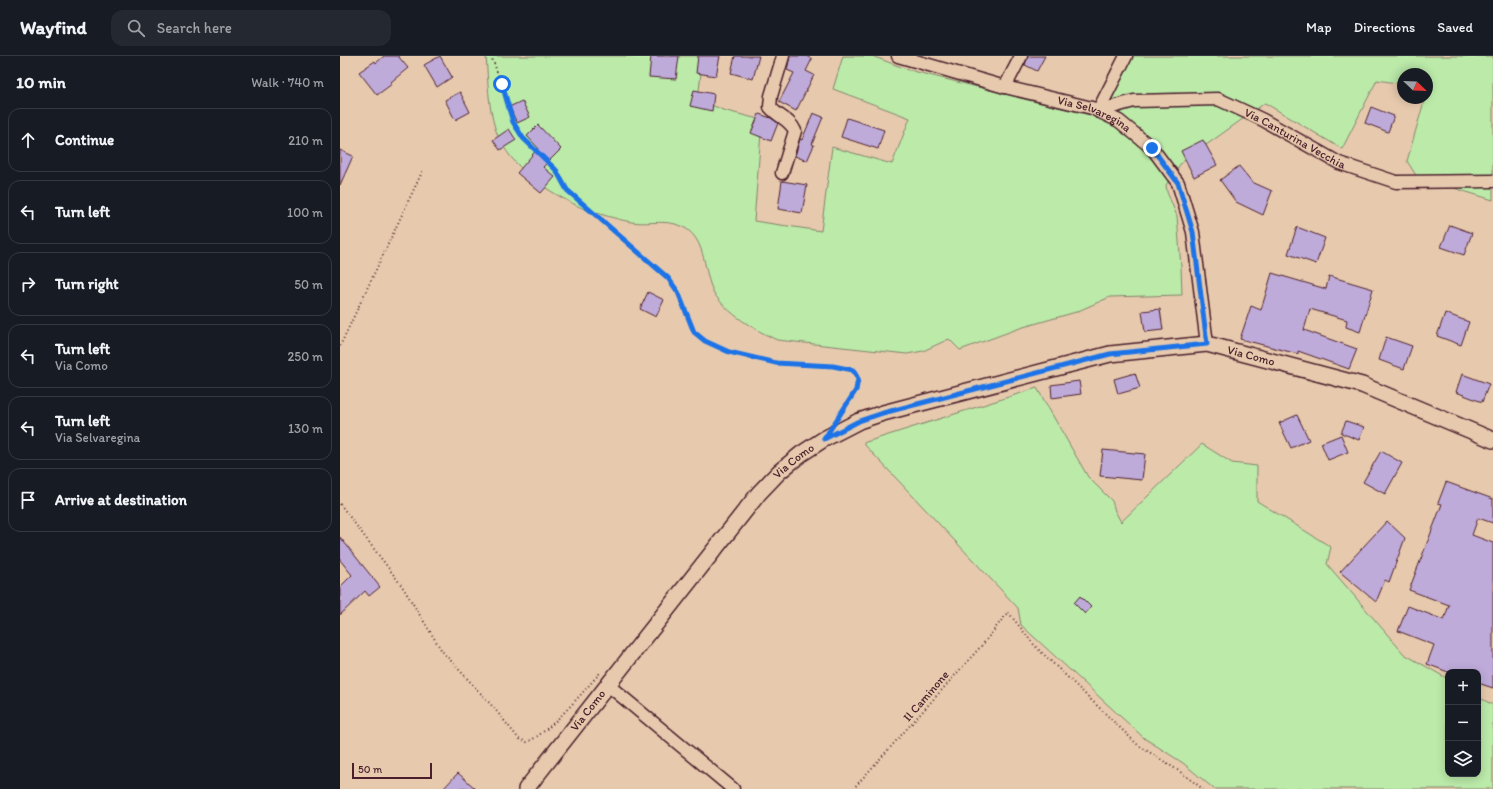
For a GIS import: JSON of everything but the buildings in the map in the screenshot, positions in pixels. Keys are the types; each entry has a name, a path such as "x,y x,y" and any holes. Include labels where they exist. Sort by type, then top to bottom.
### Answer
{"main road":[{"name":"Via Como","path":"526,789 759,493 779,472 801,454 824,439 859,421 883,413 1110,354 1207,344 1362,385 1493,440"}],"street":[{"path":"782,173 795,131 792,124 774,113 770,107 771,96 783,56"},
{"name":"Via Selvaregina","path":"898,56 1005,87 1092,108 1119,121 1152,148 1178,183 1193,232 1207,344"},
{"path":"1005,87 1021,56"},
{"path":"1098,111 1126,56"},
{"name":"Via Canturina Vecchia","path":"1098,111 1134,101 1218,99 1263,120 1339,162 1396,182 1493,181"},
{"path":"608,685 733,789"}],"path":[{"path":"491,56 502,84 513,122 523,138 556,170 567,190 668,278 678,292 694,332 705,341 729,352 776,363 833,366 853,370 858,379 856,390 836,421"},
{"path":"340,346 423,170"},
{"path":"340,504 402,586 442,651 494,708 519,739 527,742 535,738 566,709 599,674 620,670"},
{"name":"Il Caminone","path":"854,789 983,644 1008,612 1035,646 1138,745 1179,771 1202,789"}],"green space":[{"path":"486,56 703,56 698,99 723,110 762,120 754,221 821,231 832,147 892,164 910,118 833,89 843,56 872,56 909,70 1102,118 1122,56 1493,56 1493,200 1447,186 1419,180 1407,161 1423,104 1433,104 1433,68 1397,68 1397,83 1377,80 1342,149 1265,103 1181,163 1166,185 1167,192 1177,216 1182,295 1110,297 1076,312 1020,328 960,350 949,339 923,351 907,354 777,340 760,331 733,314 719,300 710,285 701,249 692,234 685,228 665,222 631,222 585,209 545,188 524,171 507,152 500,140 495,128 490,101"},
{"path":"1037,388 1088,477 1112,501 1121,522 1202,444 1232,463 1257,466 1257,501 1331,547 1327,564 1404,654 1445,677 1445,777 1481,777 1481,699 1493,705 1493,789 1214,789 1183,763 1144,738 1021,625 1018,608 863,443"}],"route":[{"path":"502,84 513,122 523,138 556,170 567,190 600,221 668,278 678,292 694,332 705,341 729,352 776,363 833,366 853,370 858,379 856,390 824,439 859,421 883,413 1110,354 1207,344 1193,232 1178,183 1152,148"}]}
